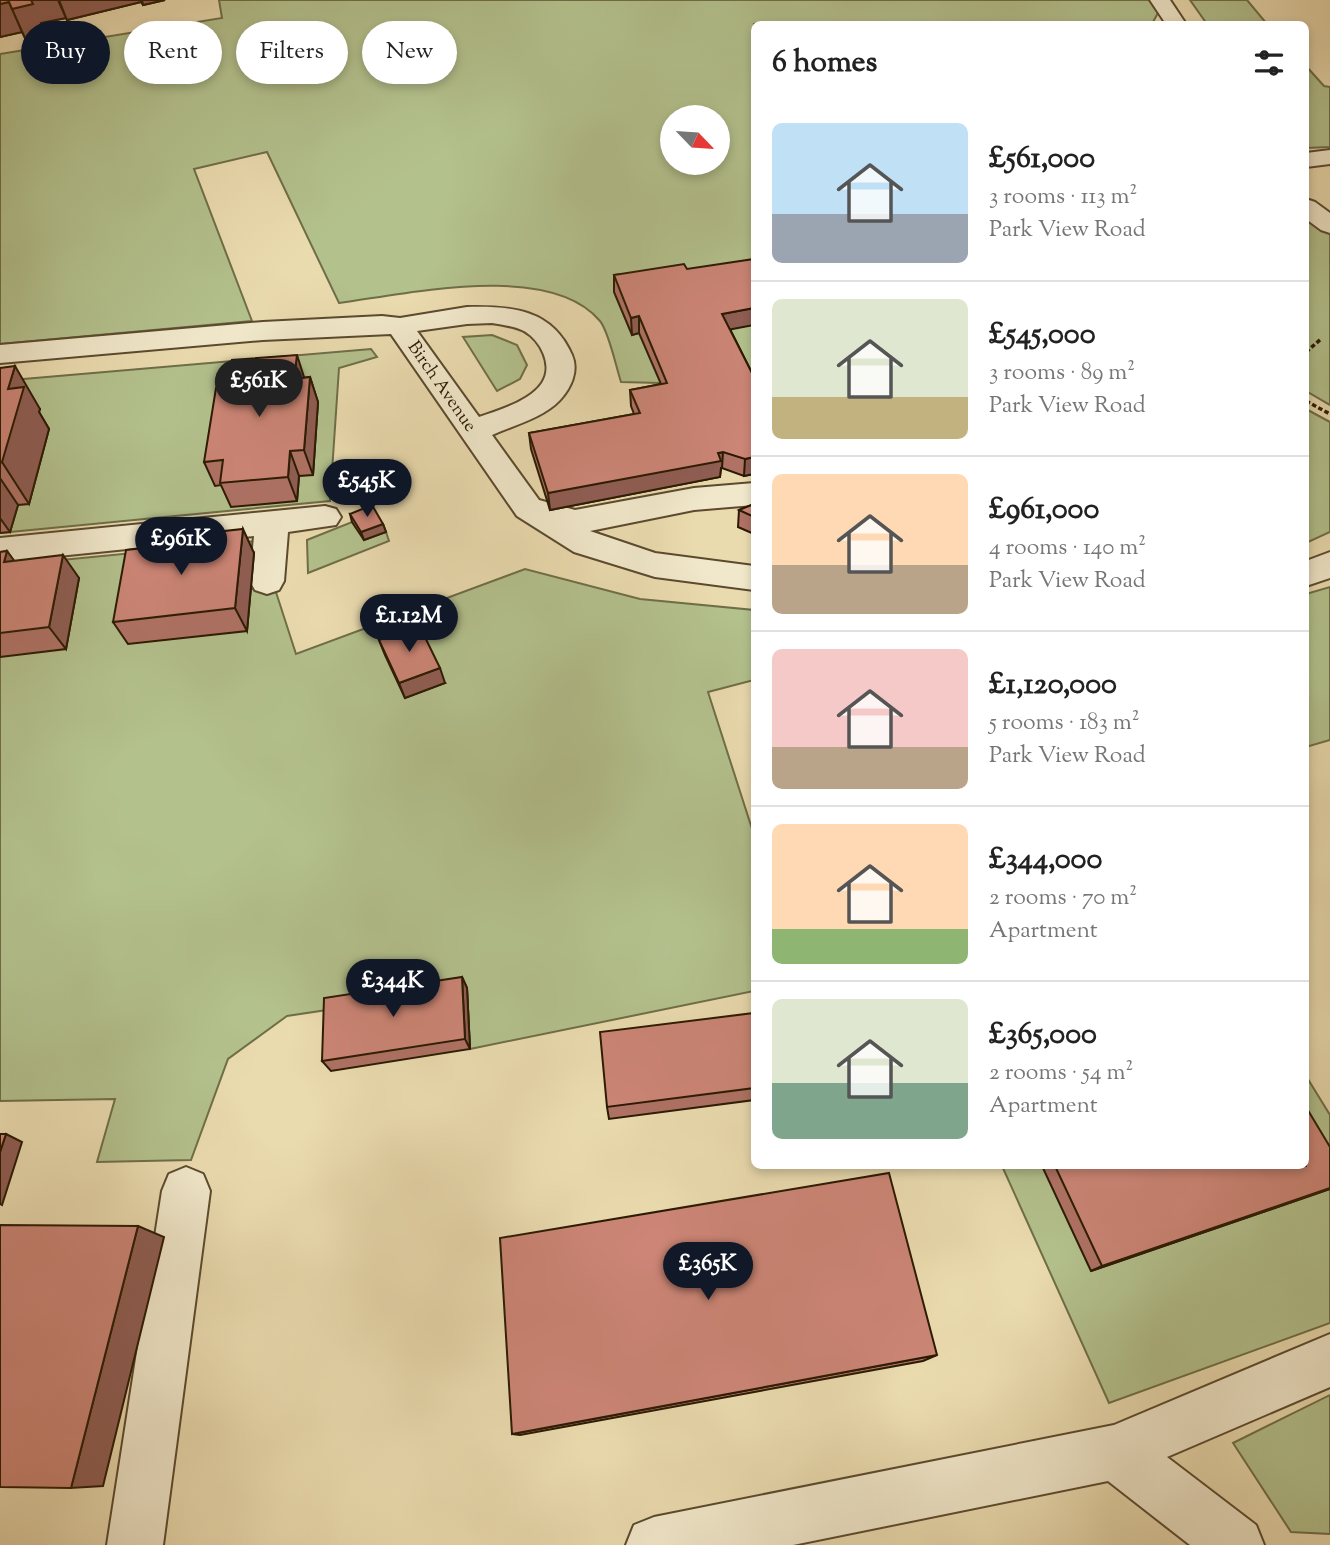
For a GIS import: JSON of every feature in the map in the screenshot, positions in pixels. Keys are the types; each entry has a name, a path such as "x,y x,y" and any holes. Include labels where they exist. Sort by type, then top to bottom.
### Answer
{"street":[{"path":"1160,0 1174,21"},
{"path":"1309,160 1330,157"},
{"path":"1309,209 1330,225"},
{"path":"400,327 443,316 497,316 524,320 541,329 555,344 561,362 560,378 547,396 472,432"},
{"name":"Birch Avenue","path":"0,354 263,331 382,324 400,327 528,508 586,544 655,565 751,578"},
{"path":"528,508 575,522 694,499 751,494"},
{"path":"0,550 325,517"},
{"path":"267,581 271,523"},
{"path":"1309,572 1330,564"},
{"path":"135,1545 186,1191"},
{"path":"654,1545 805,1530 1115,1452 1330,1360"},
{"path":"1115,1452 1236,1545"}],"path":[{"path":"1309,349 1321,339"},
{"path":"1309,403 1330,414"}],"green space":[{"path":"219,0 1152,0 1159,11 1154,21 751,21 751,419 660,383 621,382 600,321 577,303 548,292 476,286 339,303 267,152 194,169 252,321 0,344 0,54 21,51 21,84 110,84 110,36 124,34 124,84 222,84 222,21 204,21 222,18"},
{"path":"1190,0 1247,0 1264,21 1205,21"},
{"path":"1309,69 1324,86 1330,87 1330,147 1309,148"},
{"path":"1309,217 1330,231 1330,405 1309,393"},
{"path":"492,335 517,345 527,365 520,379 497,391 463,337"},
{"path":"371,349 377,357 339,368 330,501 0,533 0,381"},
{"path":"1309,411 1330,422 1330,532 1309,542"},
{"path":"352,522 386,532 389,541 308,573 307,540"},
{"path":"257,541 251,589 274,586 296,654 525,569 640,599 751,610 751,681 708,692 751,826 751,992 470,1049 467,989 287,1016 228,1059 191,1160 97,1162 115,1099 0,1101 0,566"},
{"path":"1330,587 1330,740 1309,746 1309,593"},
{"path":"1309,1081 1330,1115 1330,1323 1109,1403 1003,1169 1309,1169"},
{"path":"1330,1395 1330,1534 1291,1532 1233,1443"}],"building":[{"path":"0,0 31,0 33,4 12,9 9,2 0,4"},
{"path":"751,259 751,309 722,314 751,371 751,458 745,459 723,452 718,453 721,461 548,493 529,433 640,413 630,390 667,383 639,316 631,318 614,275 684,264 687,269"},
{"path":"297,355 294,379 310,377 304,450 290,451 288,477 220,483 223,460 204,462 216,388 229,385 232,360"},
{"path":"15,366 8,389 24,387 0,463 0,368"},
{"path":"372,505 383,524 361,532 350,514"},
{"path":"751,505 751,516 739,510"},
{"path":"243,529 235,608 113,622 126,550 178,544 179,536"},
{"path":"7,551 4,562 63,555 49,627 0,633 0,552"},
{"path":"419,625 440,668 399,683 379,640"},
{"path":"462,977 465,1039 322,1061 324,998"},
{"path":"751,1013 751,1088 607,1107 600,1032"},
{"path":"1309,1112 1330,1147 1330,1188 1102,1266 1056,1169 1309,1169"},
{"path":"0,1134 6,1134 0,1152"},
{"path":"889,1173 937,1355 512,1434 500,1238"},
{"path":"0,1225 138,1226 71,1488 0,1487"}]}
